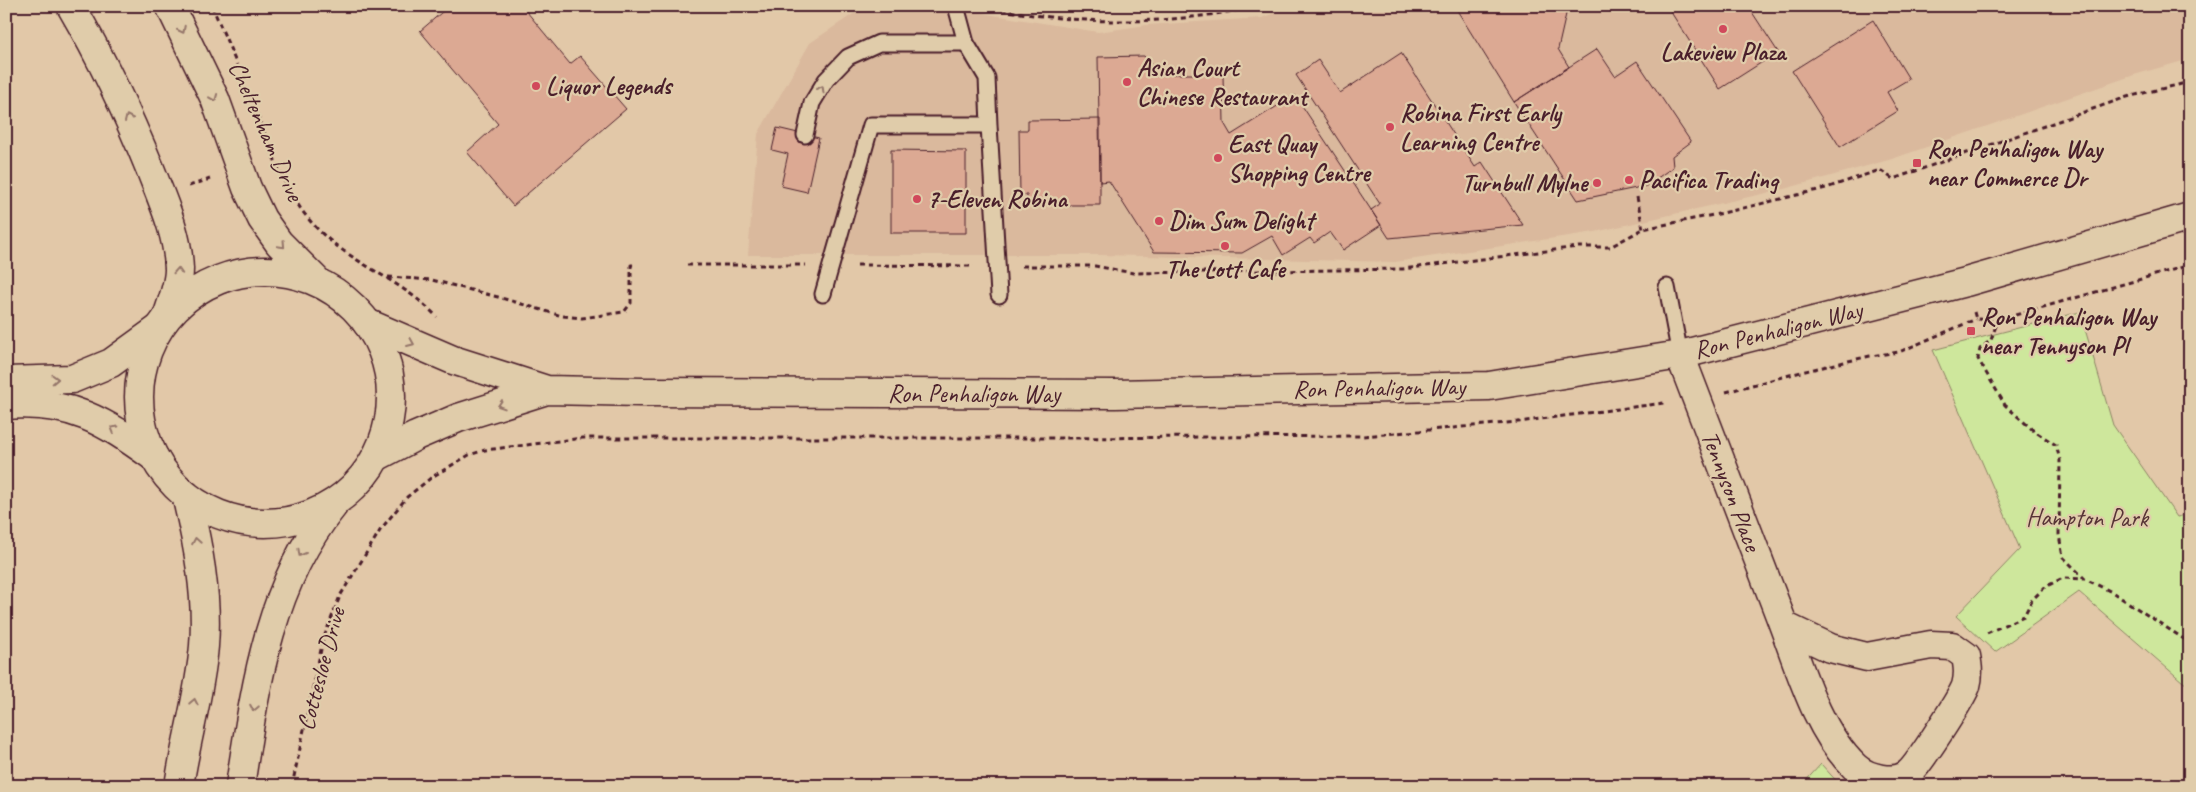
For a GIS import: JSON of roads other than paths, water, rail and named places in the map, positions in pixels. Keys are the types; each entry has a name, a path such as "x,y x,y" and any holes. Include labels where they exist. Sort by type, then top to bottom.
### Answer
{"street":[{"path":"71,6 100,56 140,144 164,204 176,241 179,270 175,296 146,356 142,370 139,400 143,429 154,456 163,470 186,495 197,503 222,515 262,523 302,518 316,513 339,499"},
{"name":"Cheltenham Drive","path":"170,6 215,99 247,188 262,219 279,243 318,282"},
{"name":"Ron Penhaligon Way","path":"367,323 453,360 547,390 1114,394 1489,386 1680,355 1966,282 2190,217"},
{"path":"6,381 72,379 111,363 162,324 187,298 201,288 233,275 267,271 301,276 318,282 345,300 367,323 383,352 390,385 389,420 385,436 376,457 356,484 339,499 315,528 296,561 282,594 261,669 240,786"},
{"name":"Tennyson Place","path":"1680,355 1709,436 1784,626 1819,714 1830,736 1857,769 1891,780 1907,775 1920,761 1965,688 1969,672 1966,656 1952,646 1931,645 1868,657 1830,648 1784,626"},
{"name":"Ron Penhaligon Way","path":"376,457 416,436 458,418 547,390"},
{"path":"6,405 52,406 89,415 119,432 154,456"},
{"path":"179,786 204,638 202,571 186,495"}],"lane":[{"path":"956,6 966,43 987,78 999,295"},
{"path":"805,135 812,104 826,80 848,57 879,43 966,43"},
{"path":"823,294 871,125 989,125"},
{"path":"1666,287 1680,355"}],"place":[{"name":"Lakeview Plaza","path":"1723,29"},
{"name":"Asian Court Chinese Restaurant","path":"1127,82"},
{"name":"Liquor Legends","path":"536,86"},
{"name":"Robina First Early Learning Centre","path":"1390,127"},
{"name":"East Quay Shopping Centre","path":"1218,158"},
{"name":"Ron Penhaligon Way near Commerce Dr","path":"1917,163"},
{"name":"Pacifica Trading","path":"1629,180"},
{"name":"Turnbull Mylne","path":"1597,183"},
{"name":"7-Eleven Robina","path":"917,199"},
{"name":"Dim Sum Delight","path":"1159,221"},
{"name":"The Lott Cafe","path":"1225,246"},
{"name":"Ron Penhaligon Way near Tennyson Pl","path":"1971,331"}],"park label":[{"name":"Hampton Park","path":"2087,518"}]}
